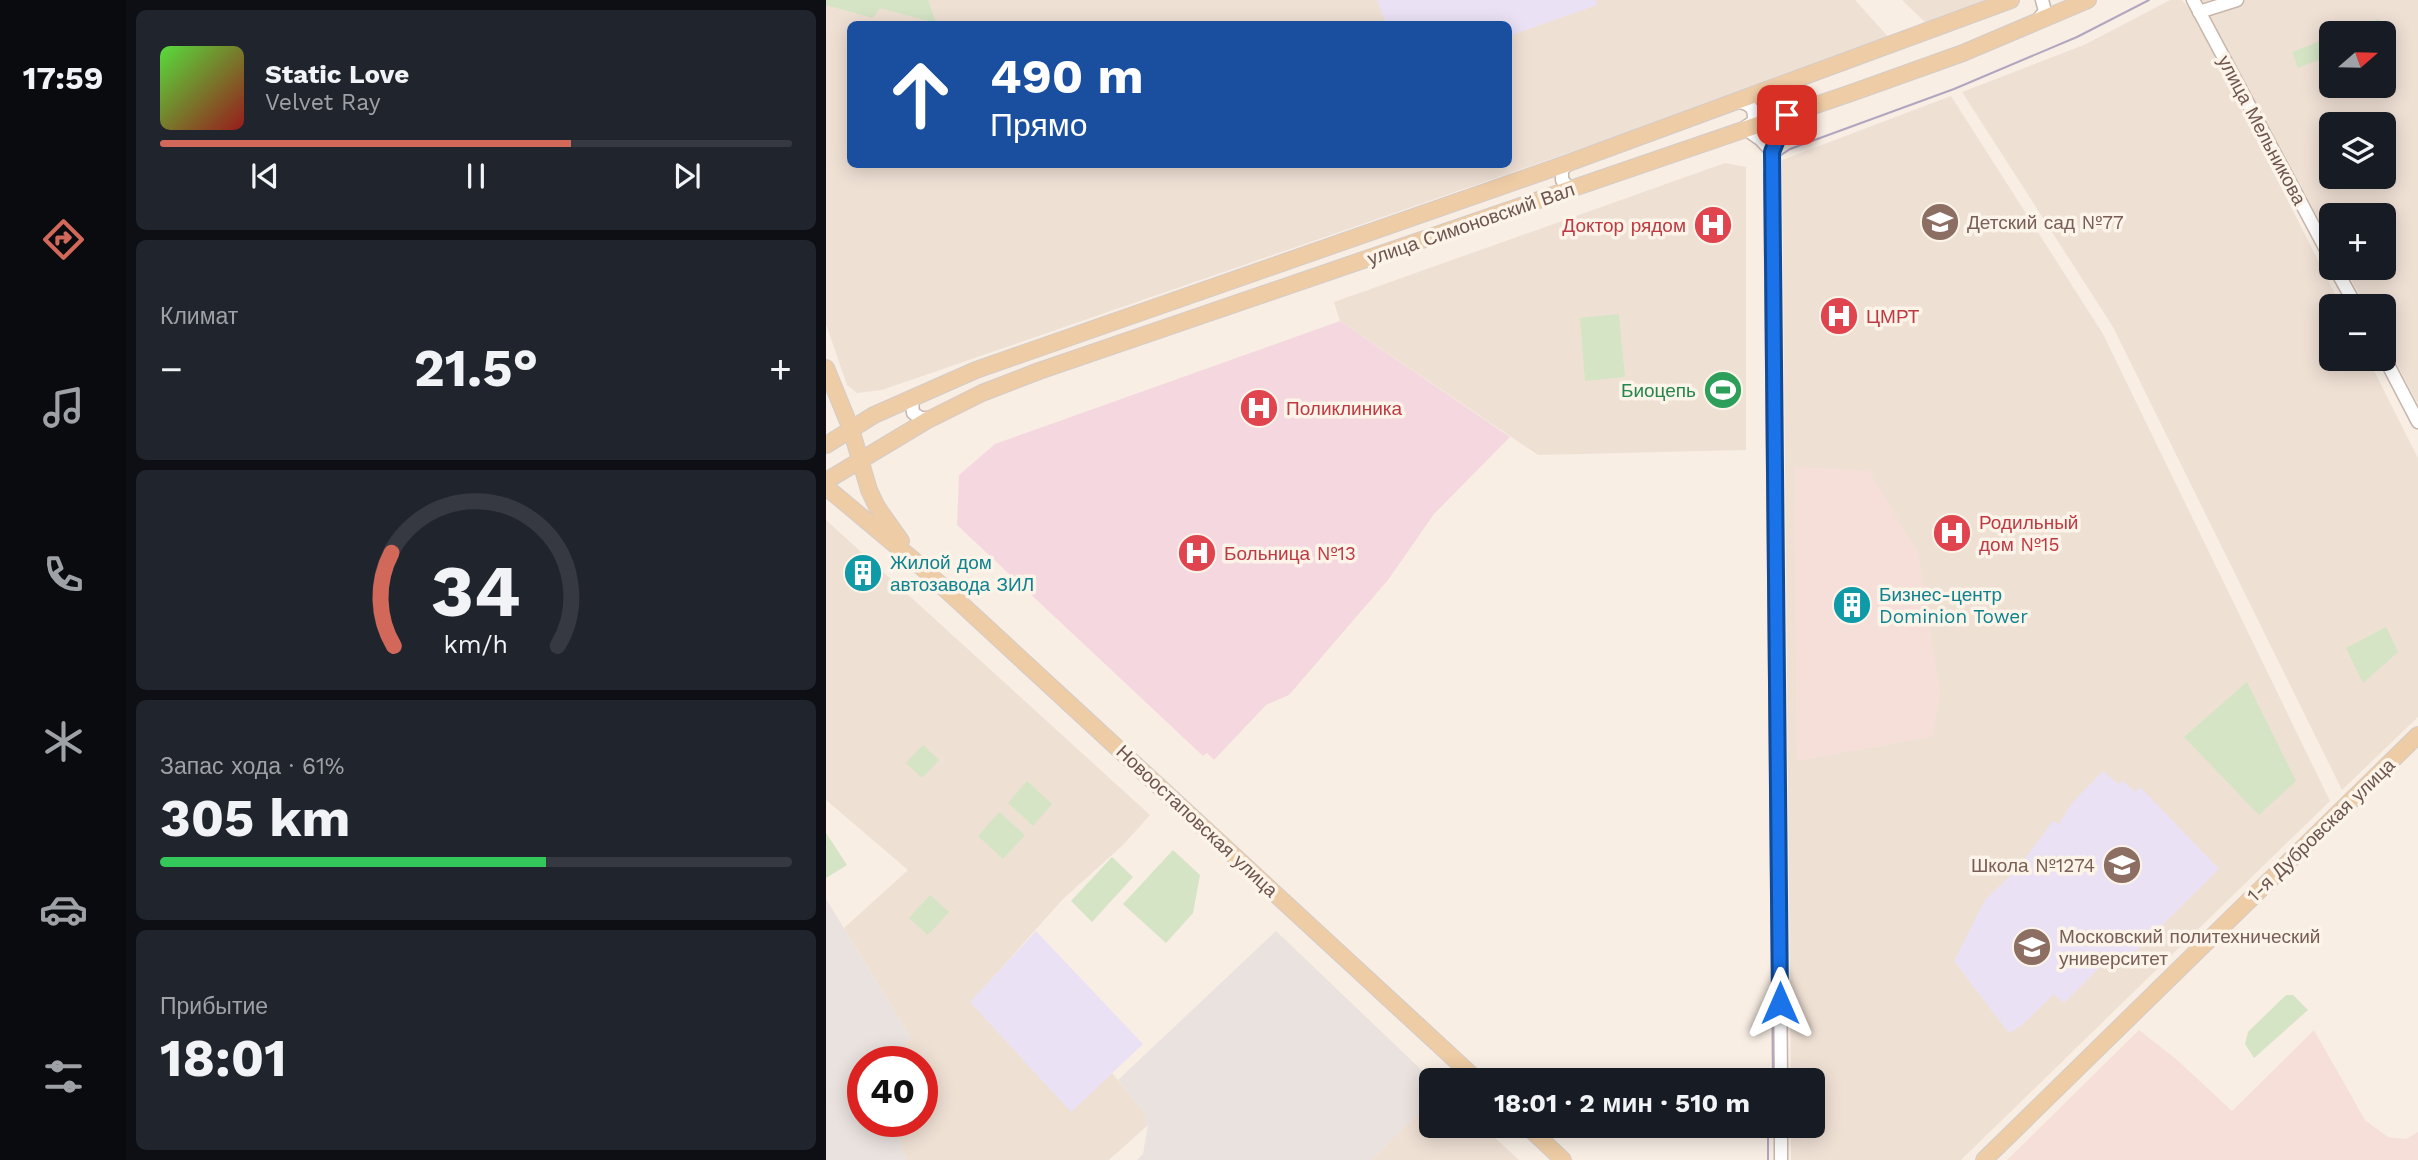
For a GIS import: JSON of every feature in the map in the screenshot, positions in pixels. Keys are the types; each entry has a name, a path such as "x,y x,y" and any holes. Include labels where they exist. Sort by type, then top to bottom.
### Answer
{"main road":[{"name":"улица Симоновский Вал","path":"826,445 874,415 922,392 1051,343 1571,162 2011,0"},
{"name":"улица Симоновский Вал","path":"826,481 932,417 982,393 1039,371 1579,188 1963,53 2088,0"},
{"name":"Новоостаповская улица","path":"826,368 850,429 869,490 877,506 917,563"},
{"name":"Новоостаповская улица","path":"826,487 917,563 1464,1068"},
{"name":"1-я Дубровская улица","path":"1984,1160 2418,735"},
{"path":"1540,1138 1563,1160"}],"street":[{"path":"2035,23 2045,10 2042,0"},
{"path":"2196,6 2237,0"},
{"name":"улица Мельникова","path":"2196,6 2319,237"},
{"path":"1735,102 1747,103 1754,111 1753,122 1744,128 1772,152"},
{"path":"1780,1068 1772,152 1787,115"},
{"path":"1571,162 1562,170 1562,180 1568,187 1579,188"},
{"path":"2391,371 2418,422"},
{"path":"922,392 912,402 913,413 921,418 932,417"},
{"path":"1781,1138 1781,1160"}],"shaded area":[{"path":"826,0 1855,0 1892,41 882,390 857,393 847,385 826,324"},
{"path":"1377,0 1596,0 1597,5 1512,35 1512,21 1385,21"},
{"path":"1902,0 1985,0 1927,24"},
{"path":"2170,0 2182,0 2194,14 2319,262 2319,280 2328,280 2335,294 2319,294 2319,371 2374,371 2418,458 2418,717 2342,790 2113,327 1962,92 2086,44"},
{"path":"2200,0 2418,0 2418,404 2396,363 2396,294 2359,294 2352,280 2396,280 2396,203 2319,203 2319,220"},
{"path":"1951,96 2103,334 2330,801 1961,1160 1791,1160 1791,1138 1825,1138 1825,1068 1791,1068 1782,160"},
{"path":"1725,163 1746,167 1746,450 1538,455 1340,321 1334,302"},
{"name":"Больница №13","path":"1340,321 1510,437 1434,514 1388,580 1289,695 1266,705 1214,760 1207,753 1203,756 957,525 959,475 995,444"},
{"path":"1794,467 1869,471 1918,553 1940,692 1933,736 1797,761"},
{"path":"826,520 1150,815 1123,845 1063,899 971,1002 1071,1111 1112,1073 1144,1112 1148,1125 1109,1160 907,1160 898,1137 938,1137 938,1046 903,1046 911,1038 844,928 908,870 826,800"},
{"path":"2103,771 2118,784 2123,781 2135,792 2140,787 2219,869 2122,965 2112,955 2064,1003 2054,994 2021,1026 2009,1033 1954,961 1985,900 2025,862 2053,821 2059,824 2072,803"},
{"path":"826,899 911,1038 903,1046 847,1046 847,1137 898,1137 907,1160 826,1160"},
{"path":"1036,931 1143,1044 1071,1112 970,1002"},
{"path":"1276,931 1419,1068 1419,1113 1371,1160 1137,1160 1143,1154 1148,1125 1144,1112 1118,1080"},
{"path":"2139,1030 2176,1059 2232,1111 2314,1030 2365,1120 2388,1137 2406,1139 2418,1132 2418,1160 2007,1160"},
{"path":"1419,1113 1419,1138 1495,1138 1519,1160 1371,1160"}],"green space":[{"path":"826,0 928,0 935,21 880,8 873,18 826,5"},
{"path":"2319,42 2319,60 2298,68 2292,52"},
{"path":"1619,314 1625,377 1585,381 1580,318"},
{"path":"2386,627 2398,652 2363,683 2346,648"},
{"path":"2247,682 2296,781 2259,815 2184,737"},
{"path":"923,745 939,760 922,778 906,763"},
{"path":"1027,781 1052,804 1033,826 1008,803"},
{"path":"999,812 1025,835 1003,859 978,836"},
{"path":"826,833 847,865 826,878"},
{"path":"1173,850 1200,875 1193,913 1166,943 1123,904"},
{"path":"1112,857 1133,877 1092,922 1071,901"},
{"path":"930,895 949,912 928,935 909,918"},
{"path":"2286,995 2293,995 2308,1010 2254,1058 2245,1044 2248,1032"}],"tram line":[{"path":"1773,1068 1764,173 1772,161 1790,149 1954,89 2077,37 2149,0"},
{"path":"1768,1138 1768,1160"}],"place":[{"name":"Детский сад №77","path":"1940,222"},
{"name":"Доктор рядом","path":"1713,225"},
{"name":"ЦМРТ","path":"1839,316"},
{"name":"Биоцепь","path":"1723,390"},
{"name":"Поликлиника","path":"1259,408"},
{"name":"Родильный дом №15","path":"1952,533"},
{"name":"Больница №13","path":"1197,553"},
{"name":"Жилой дом автозавода ЗИЛ","path":"863,573"},
{"name":"Бизнес-центр Dominion Tower","path":"1852,605"},
{"name":"Школа №1274","path":"2122,865"},
{"name":"Московский политехнический университет","path":"2032,947"}],"route":[{"path":"1780,1003 1772,152 1787,115"}]}
